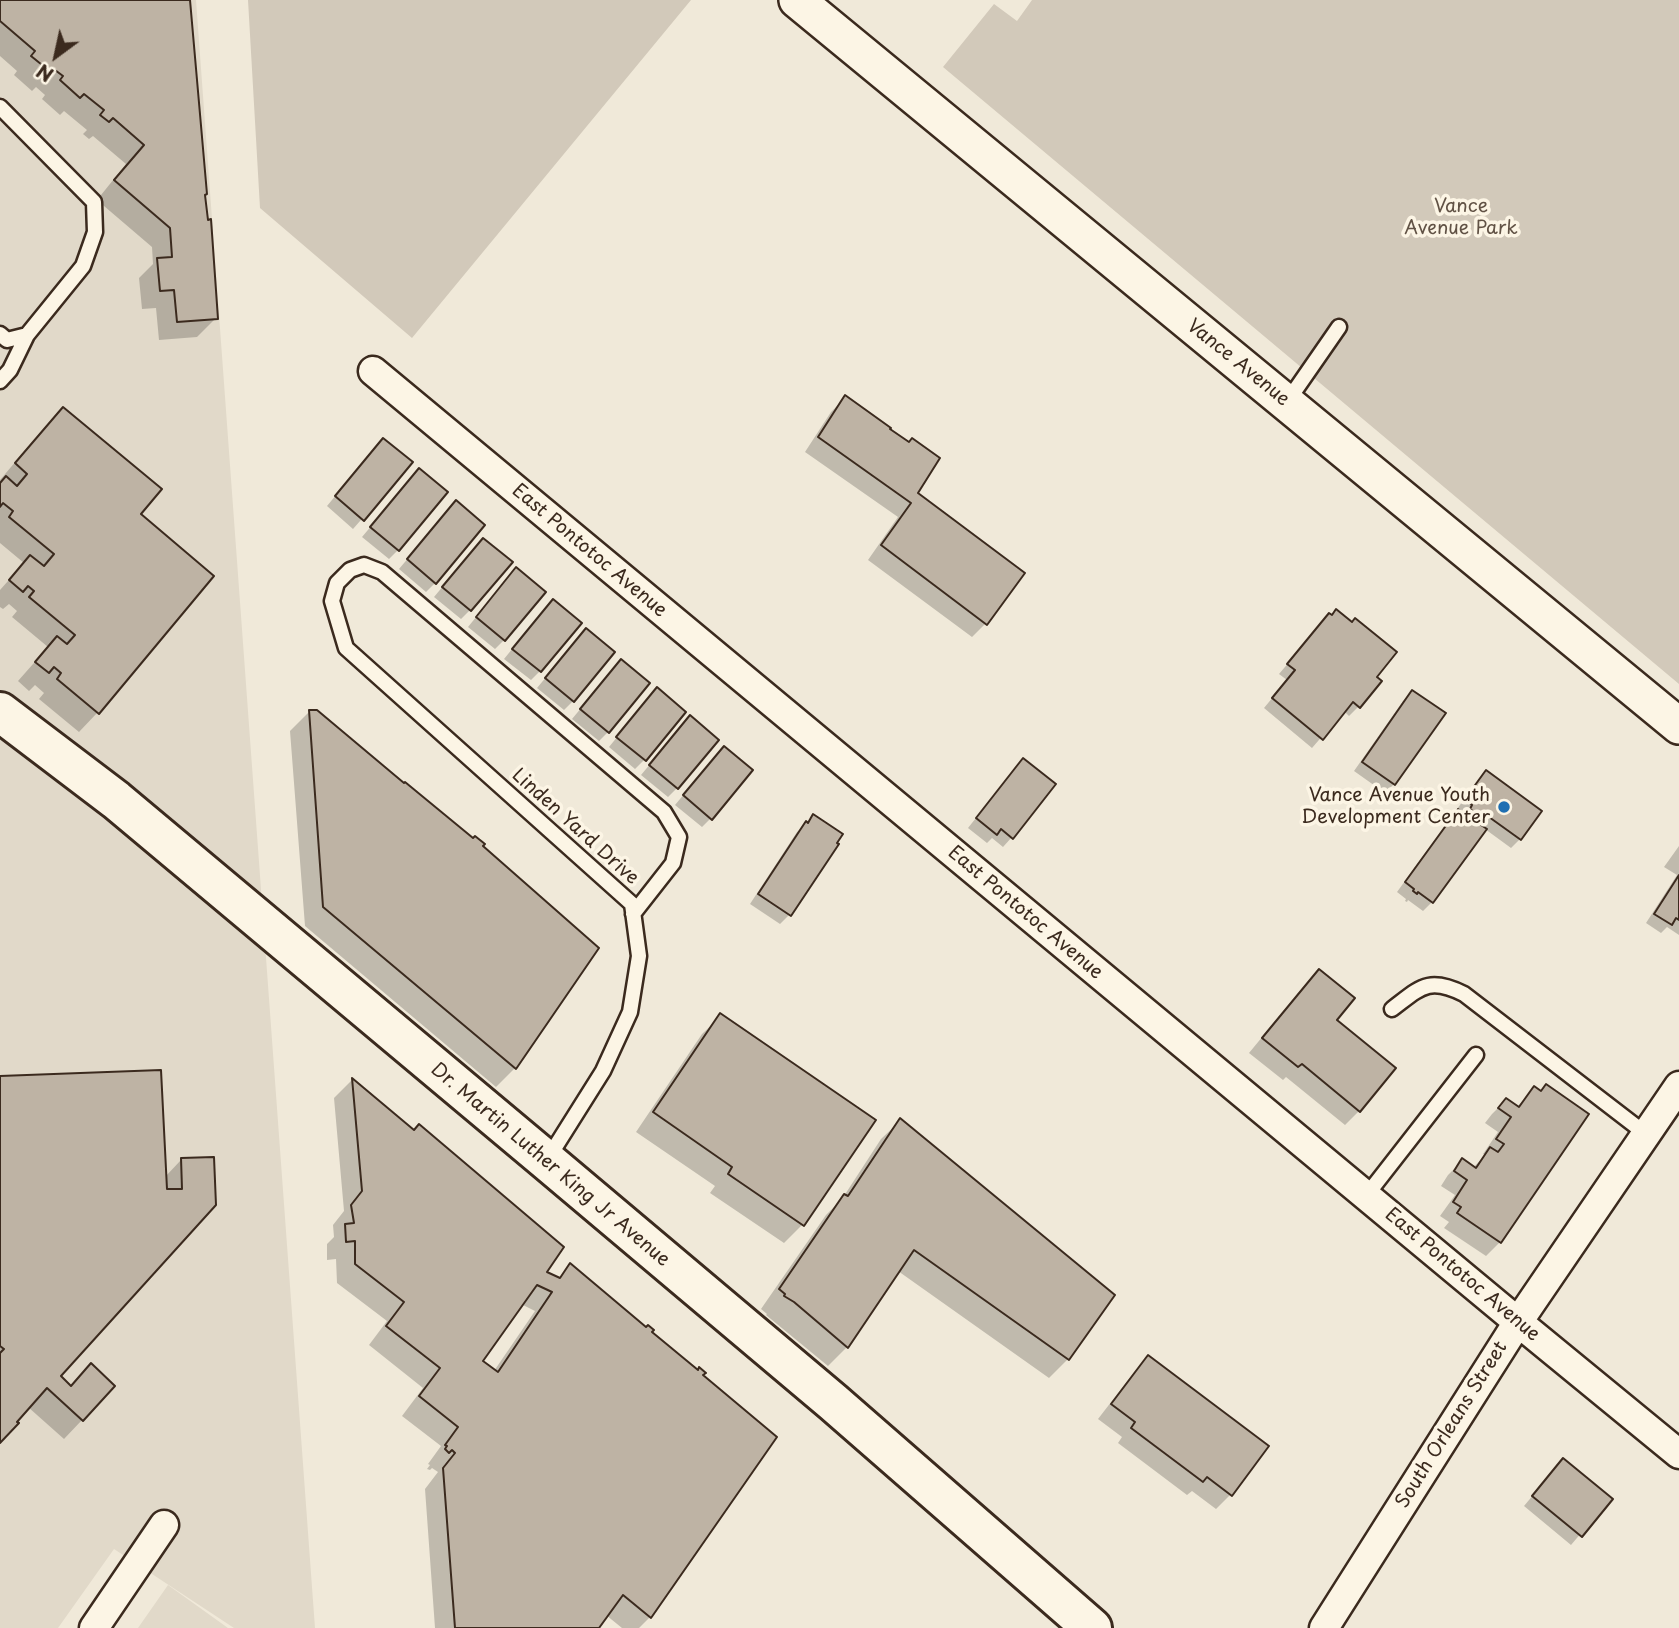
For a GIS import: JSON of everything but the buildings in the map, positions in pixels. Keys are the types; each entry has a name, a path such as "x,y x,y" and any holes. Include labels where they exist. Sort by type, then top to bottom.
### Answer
{"main road":[{"name":"Dr. Martin Luther King Jr Avenue","path":"0,712 117,800 833,1402 1092,1628"}],"street":[{"name":"Vance Avenue","path":"797,0 1679,726"},
{"name":"East Pontotoc Avenue","path":"373,371 1679,1454"},
{"name":"South Orleans Street","path":"1324,1628 1518,1322 1679,1086"},
{"path":"94,1628 163,1525"}],"lane":[{"path":"0,107 94,202 95,232 83,266 27,335 10,370 0,381"},
{"path":"1286,403 1339,327"},
{"path":"0,334 7,340 27,335"},
{"name":"Linden Yard Drive","path":"547,1161 603,1071 631,1012 639,956 633,914 632,904 346,648 332,601 337,583 350,570 364,565 382,572 664,812 679,837 673,863 633,914"},
{"path":"1392,1009 1423,986 1448,986 1464,994 1646,1134"},
{"path":"1366,1196 1476,1055"}],"shaded area":[{"path":"0,0 196,0 315,1628 234,1628 114,1549 58,1628 0,1628"},
{"path":"168,1585 228,1628 138,1628"}],"green space":[{"path":"248,0 691,0 412,338 260,208"},
{"name":"Vance Avenue Park","path":"1032,0 1679,0 1679,684 943,67 994,4 1017,21"}],"place":[{"name":"Vance Avenue Youth Development Center","path":"1504,807"}]}
